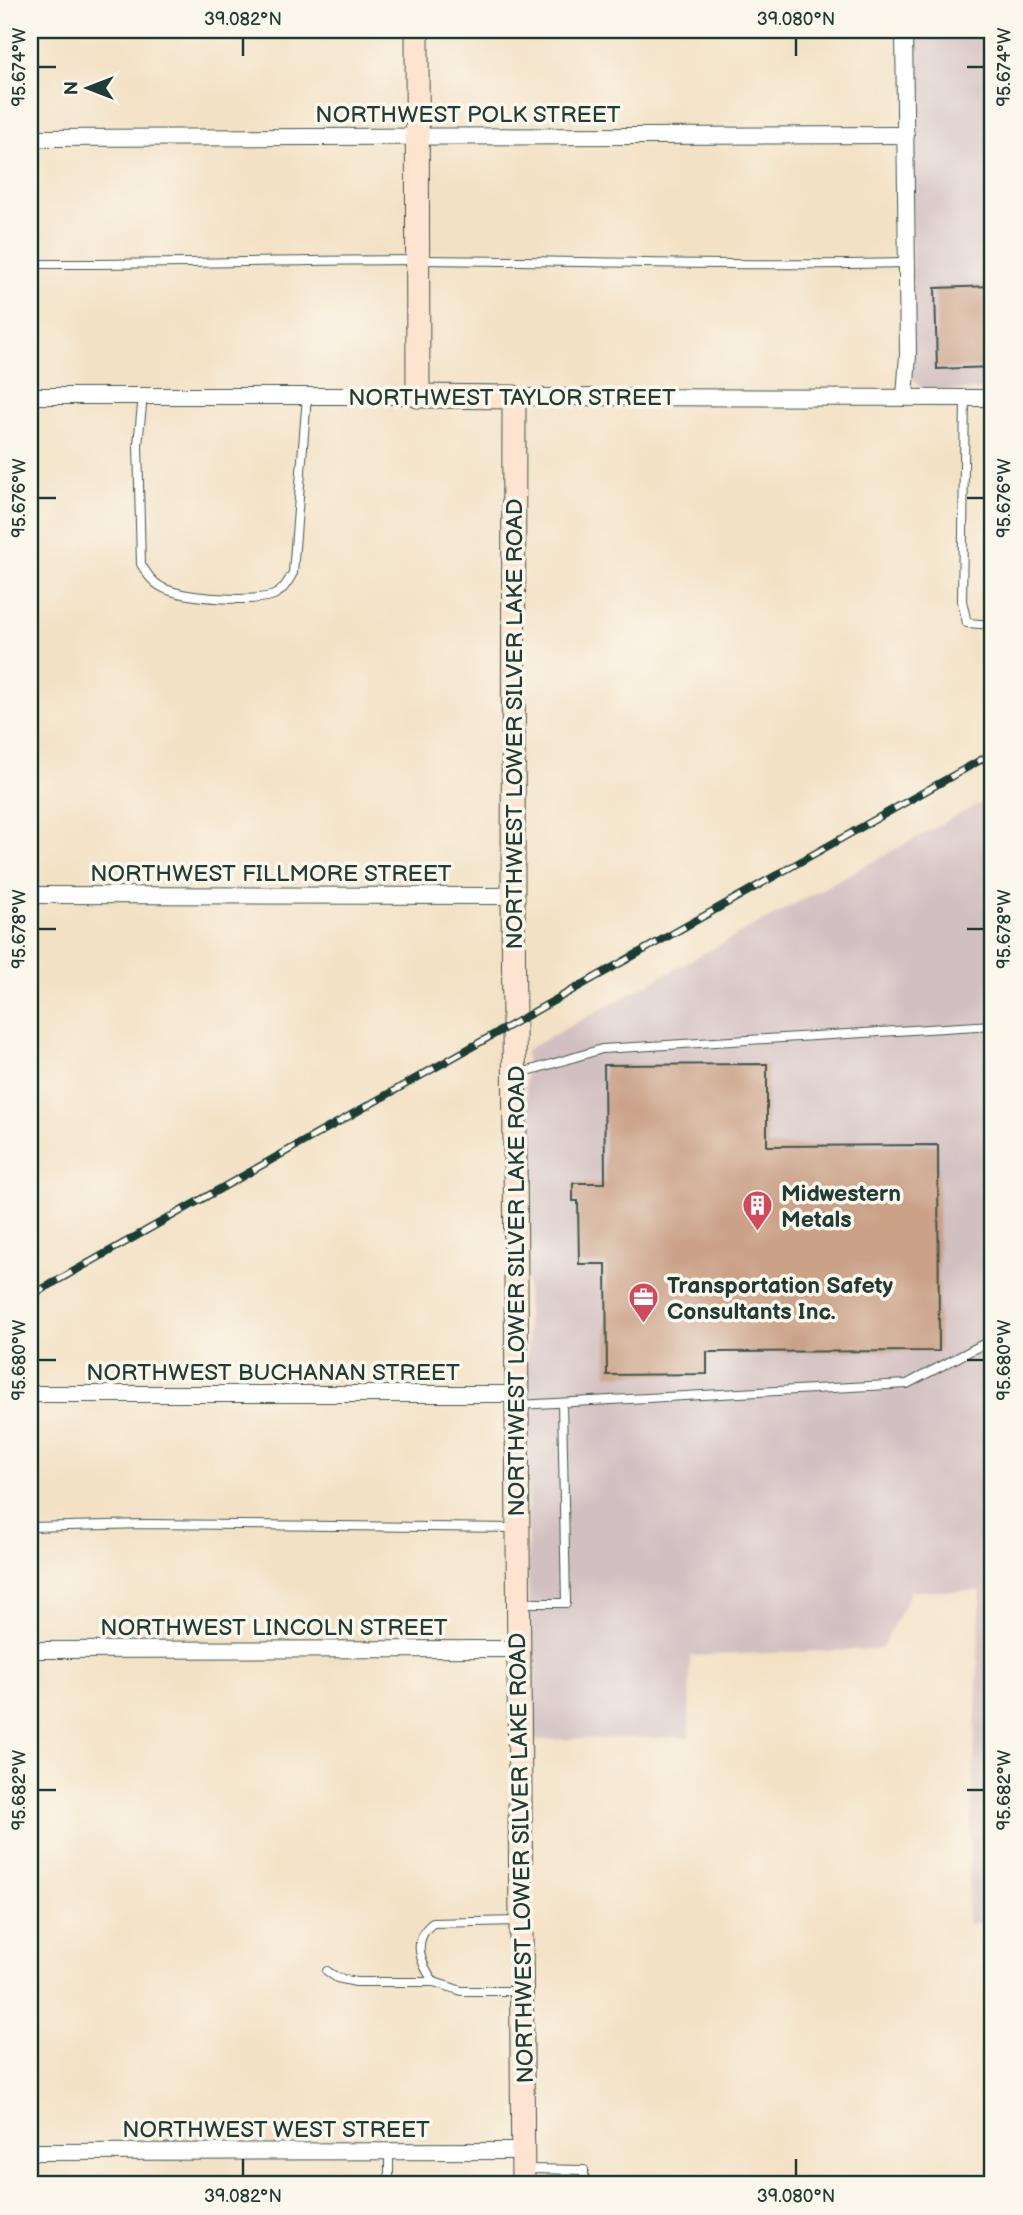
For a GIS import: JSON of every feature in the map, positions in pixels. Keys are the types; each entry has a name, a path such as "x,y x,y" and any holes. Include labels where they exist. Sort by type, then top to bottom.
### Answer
{"street":[{"path":"417,30 418,396"},
{"path":"904,30 907,263 905,397"},
{"name":"NORTHWEST POLK STREET","path":"30,138 906,135"},
{"name":"NORTHWEST TAYLOR STREET","path":"30,396 993,398"},
{"name":"NORTHWEST LOWER SILVER LAKE ROAD","path":"514,397 515,1400 523,1921 523,2168"},
{"name":"NORTHWEST FILLMORE STREET","path":"30,895 513,896"},
{"name":"NORTHWEST BUCHANAN STREET","path":"30,1394 515,1400"},
{"name":"NORTHWEST LINCOLN STREET","path":"30,1650 519,1649"},
{"name":"NORTHWEST WEST STREET","path":"30,2152 389,2151 523,2168"}],"lane":[{"path":"30,264 418,260 783,266 907,263"},
{"path":"143,396 138,444 141,564 150,580 166,590 193,596 242,597 271,596 285,587 293,573 307,396"},
{"path":"965,398 962,601 967,623 993,625"},
{"path":"515,1074 602,1049 993,1025"},
{"path":"515,1400 562,1403 907,1384 993,1339"},
{"path":"518,1603 566,1604 562,1403"},
{"path":"30,1527 159,1524 517,1528"},
{"path":"434,1982 424,1968 418,1948 426,1929 433,1923 523,1921"},
{"path":"327,1971 337,1979 356,1982 434,1982 462,1991 523,1991"},
{"path":"389,2151 389,2185"},
{"path":"523,2168 584,2170 584,2184 682,2183"}],"shaded area":[{"path":"912,30 993,30 993,390 927,390 918,385 912,377"},
{"path":"993,796 993,1922 967,1924 981,1591 911,1591 881,1649 690,1656 689,1737 529,1740 526,1050"}],"building":[{"path":"993,286 993,367 937,369 935,288"},
{"name":"Midwestern Metals","path":"767,1064 767,1146 938,1145 939,1351 707,1352 707,1374 607,1375 606,1264 579,1264 578,1201 573,1201 573,1183 605,1183 604,1065"}],"railway":[{"path":"30,1296 993,753"}],"place":[{"name":"Midwestern Metals","path":"758,1233"},
{"name":"Transportation Safety Consultants Inc.","path":"644,1325"}]}
